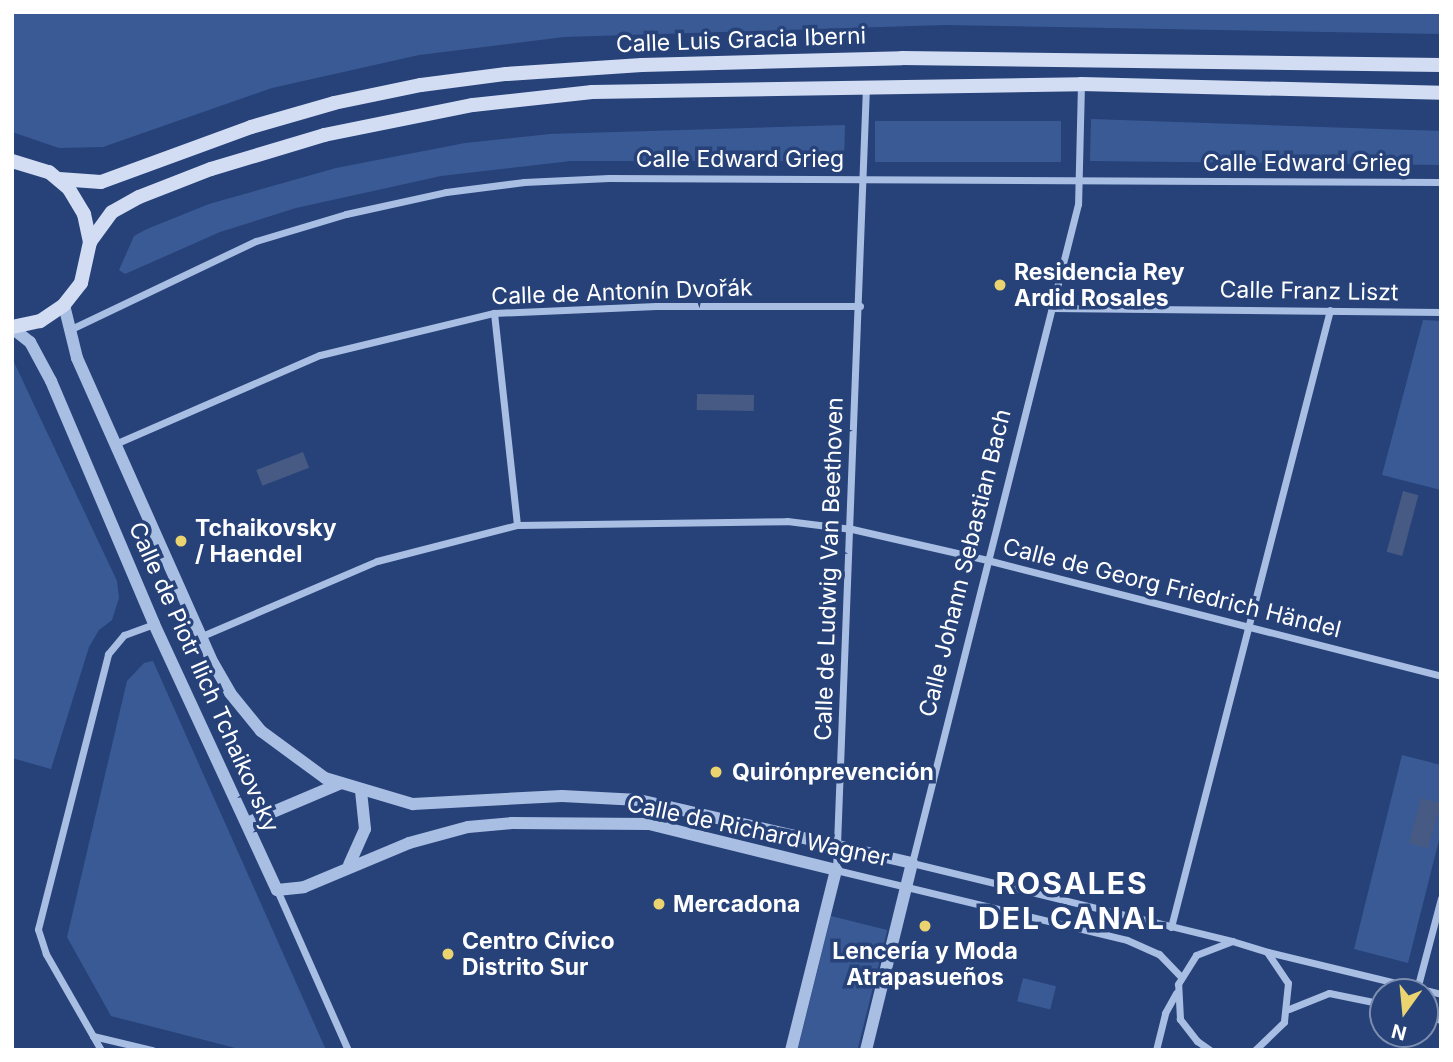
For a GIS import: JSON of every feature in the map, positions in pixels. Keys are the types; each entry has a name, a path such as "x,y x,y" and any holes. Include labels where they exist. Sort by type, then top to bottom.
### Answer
{"main road":[{"name":"Calle Luis Gracia Iberni","path":"59,179 100,182 251,127 334,103 421,85 506,74 654,64 916,58 1441,65"},
{"name":"Calle Luis Gracia Iberni","path":"90,242 105,219 139,197 211,169 338,132 473,105 592,92 866,85 1081,84 1441,93"},
{"path":"12,161 37,166 59,179 84,214 90,242 81,283 64,305 40,321 12,328"}],"street":[{"name":"Calle Johann Sebastian Bach","path":"866,1050 1081,181 1081,84"},
{"name":"Calle de Ludwig Van Beethoven","path":"791,1050 836,870 839,846 865,180 866,85"},
{"name":"Calle Edward Grieg","path":"68,331 120,302 256,241 346,214 446,192 524,181 609,178 1441,182"},
{"name":"Calle de Piotr Ilich Tchaikovsky","path":"64,305 68,331 115,444 202,636 230,693 261,731"},
{"name":"Calle de Antonín Dvořák","path":"115,444 320,355 494,313 656,306 860,306"},
{"name":"Calle Franz Liszt","path":"1051,308 1441,312"},
{"path":"1171,927 1331,310"},
{"path":"494,313 517,525"},
{"name":"Calle de Piotr Ilich Tchaikovsky","path":"12,328 38,356 155,624 348,1050"},
{"name":"Calle de Georg Friedrich Händel","path":"202,636 377,561 517,525 787,521 852,529 987,560 1441,676"},
{"path":"101,1050 46,954 38,929 108,654 124,635 155,624"},
{"name":"Calle de Richard Wagner","path":"261,731 305,767 361,792 439,806 562,796 639,800 912,863 1232,941 1267,952"},
{"path":"247,823 339,784"},
{"path":"349,865 365,829 361,792"},
{"name":"Calle de Richard Wagner","path":"277,890 304,887 349,865 468,827 616,821 688,832 1143,946 1180,976"},
{"path":"1420,978 1441,898"},
{"path":"1156,1050 1165,1013 1176,992 1180,976 1195,955 1232,941"},
{"path":"1267,952 1370,978"},
{"path":"1255,1050 1276,1035 1289,1009 1288,983 1267,952"},
{"path":"1176,992 1187,1032 1210,1050"},
{"path":"1289,1009 1329,993 1369,1001"},
{"path":"93,1036 150,1050"}],"shaded area":[{"path":"12,12 1441,12 1441,34 944,25 564,37 419,55 272,88 103,147 59,148 12,132"},
{"path":"1091,119 1441,131 1441,165 1090,161"},
{"path":"875,121 1061,121 1061,162 875,162"},
{"path":"845,125 844,161 571,161 441,176 296,208 220,232 125,274 119,270 134,236 147,229 209,204 336,168 465,143 550,134"},
{"path":"1423,320 1441,321 1441,490 1382,475"},
{"path":"12,358 117,581 119,598 112,620 99,630 89,647 51,769 12,758"},
{"path":"697,394 754,395 754,411 697,410"},
{"path":"303,452 309,468 262,486 256,470"},
{"path":"1403,491 1418,495 1402,556 1387,552"},
{"path":"153,661 326,1050 243,1050 111,1016 67,937 127,681 144,663"},
{"path":"1402,755 1441,765 1441,832 1408,963 1354,949"},
{"path":"1421,798 1440,803 1428,849 1409,843"},
{"path":"831,916 887,930 857,1050 798,1050"},
{"path":"1023,978 1056,986 1050,1010 1017,1001"}],"place":[{"name":"Residencia Rey Ardid Rosales","path":"1000,285"},
{"name":"Tchaikovsky / Haendel","path":"181,541"},
{"name":"Quirónprevención","path":"716,772"},
{"name":"Mercadona","path":"659,904"},
{"name":"Lencería y Moda Atrapasueños","path":"925,926"},
{"name":"Centro Cívico Distrito Sur","path":"448,954"}],"district":[{"name":"ROSALES DEL CANAL","path":"1072,900"}]}
